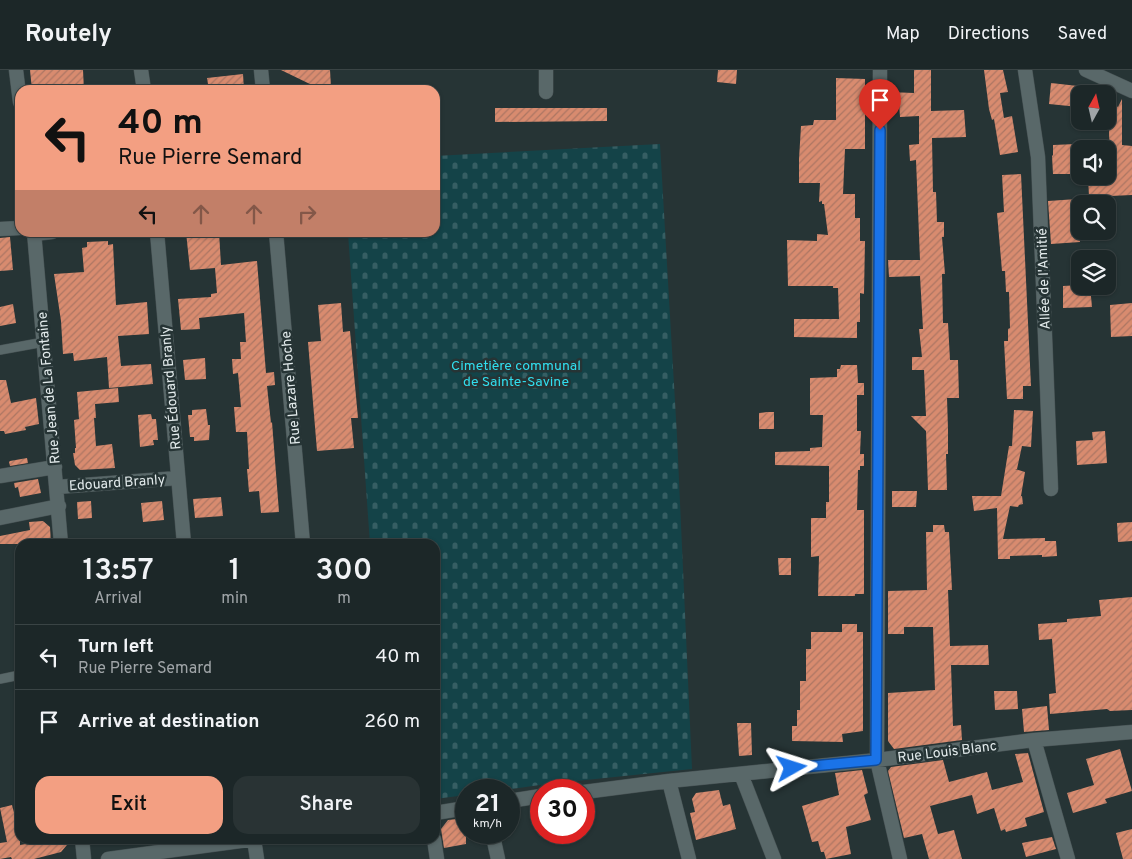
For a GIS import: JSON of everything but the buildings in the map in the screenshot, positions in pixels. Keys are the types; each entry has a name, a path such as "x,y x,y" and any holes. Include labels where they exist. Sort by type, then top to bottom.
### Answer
{"street":[{"path":"16,70 18,85"},
{"path":"141,70 143,85"},
{"path":"262,70 263,85"},
{"path":"546,70 546,92"},
{"path":"880,70 876,760 900,859"},
{"name":"Allée de l'Amitié","path":"1025,70 1038,157 1051,489"},
{"path":"1086,70 1132,92"},
{"path":"0,229 15,228"},
{"name":"Rue Jean de La Fontaine","path":"34,237 61,539"},
{"name":"Rue Édouard Branly","path":"156,237 184,539"},
{"name":"Rue Lazare Hoche","path":"276,237 303,539"},
{"path":"0,476 55,467"},
{"name":"Edouard Branly","path":"57,487 178,478"},
{"path":"0,518 59,506"},
{"name":"Rue Louis Blanc","path":"595,791 669,781 876,760 1034,740 1131,734"},
{"path":"1034,740 1068,859"},
{"path":"741,774 774,859"},
{"path":"669,781 689,859"},
{"path":"440,812 455,810"},
{"path":"82,844 84,859"},
{"path":"108,859 192,844"},
{"path":"256,844 257,859"},
{"path":"435,844 437,859"},
{"path":"495,844 498,859"}],"lane":[{"path":"0,350 44,342"},
{"path":"0,679 15,676"}],"green space":[{"name":"Cimetière communal de Sainte-Savine","path":"660,144 677,436 692,769 595,779 530,779 530,786 520,788 520,779 455,779 455,796 440,798 440,539 370,539 348,237 440,237 440,156"}],"route":[{"path":"792,768 876,760 880,130"}]}
